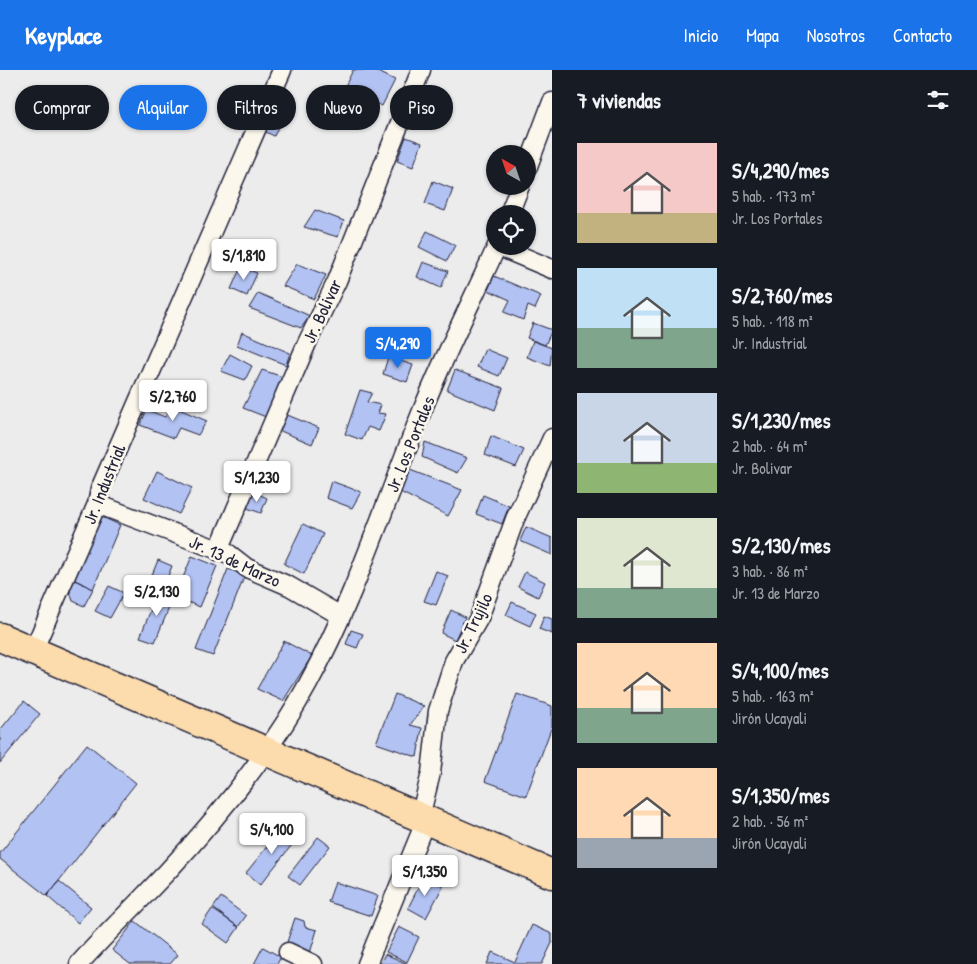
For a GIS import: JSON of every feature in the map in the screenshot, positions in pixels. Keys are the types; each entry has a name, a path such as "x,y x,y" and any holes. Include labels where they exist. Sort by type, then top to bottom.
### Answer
{"highway":[{"path":"0,637 108,685 267,750 552,874"}],"street":[{"name":"Jr. Industrial","path":"33,651 97,504 100,490 282,70"},
{"name":"Jr. Bolivar","path":"218,550 307,343 337,281 421,70"},
{"path":"536,145 552,102"},
{"name":"Jr. Los Portales","path":"79,964 112,926 143,897 223,808 267,750 308,685 341,616 423,409 493,255"},
{"path":"519,255 552,269"},
{"name":"Jr. Trujilo","path":"366,964 423,818 431,773 438,712 454,661 479,618 515,519 552,438"},
{"name":"Jr. 13 de Marzo","path":"97,504 229,554 247,568 289,586 341,616"},
{"path":"288,952 313,964"}],"building":[{"path":"353,70 374,70 395,80 392,85 390,85 390,90 382,106 380,105 380,85 346,85"},
{"path":"262,130 277,130 274,136"},
{"path":"406,137 422,143 413,167 397,161"},
{"path":"433,181 453,189 445,211 425,204"},
{"path":"315,210 344,221 338,237 304,227"},
{"path":"427,231 455,245 447,261 419,247"},
{"path":"423,262 448,271 441,288 417,277"},
{"path":"297,264 326,275 314,299 283,286"},
{"path":"241,267 257,273 247,296 231,289"},
{"path":"494,276 541,296 535,309 528,306 523,320 504,312 510,300 488,290"},
{"path":"258,293 310,316 301,328 249,308"},
{"path":"533,323 552,330 545,345 527,338"},
{"path":"242,332 290,353 286,365 237,345"},
{"path":"533,341 552,348 550,366 527,357"},
{"path":"485,349 507,358 499,376 477,367"},
{"path":"230,354 252,366 245,380 221,371"},
{"path":"388,357 413,365 407,382 383,374"},
{"path":"262,370 283,377 266,417 243,408"},
{"path":"455,370 503,388 495,410 447,390"},
{"path":"360,390 372,393 367,402 381,405 378,413 386,414 379,431 368,427 362,440 345,434"},
{"path":"172,406 207,421 198,435 179,428 174,438 140,425 147,410 165,417"},
{"path":"285,414 319,428 312,444 278,430"},
{"path":"491,436 524,450 516,467 485,455"},
{"path":"425,442 467,458 458,473 422,457"},
{"path":"410,470 462,490 448,516 400,492"},
{"path":"157,471 192,488 179,514 144,498"},
{"path":"331,481 361,492 352,508 326,498"},
{"path":"254,492 267,498 261,513 247,508"},
{"path":"483,495 509,506 502,524 476,514"},
{"path":"102,517 120,525 93,589 73,579"},
{"path":"303,524 323,534 304,574 284,564"},
{"path":"526,527 552,538 552,555 520,541"},
{"path":"192,556 217,566 200,607 175,597"},
{"path":"158,560 172,566 164,586 150,580"},
{"path":"228,569 245,575 213,656 196,650"},
{"path":"436,571 448,576 436,605 424,601"},
{"path":"525,572 545,582 538,597 518,587"},
{"path":"73,579 93,589 84,606 73,601 70,592"},
{"path":"109,586 124,593 110,618 95,611"},
{"path":"158,592 173,598 155,642 140,637"},
{"path":"512,602 536,613 530,626 506,615"},
{"path":"451,610 465,617 455,640 441,633"},
{"path":"544,616 552,619 552,634 539,629"},
{"path":"351,630 363,634 357,648 346,644"},
{"path":"284,641 312,656 283,701 257,689"},
{"path":"395,694 424,706 410,725 422,728 417,757 376,743"},
{"path":"517,694 552,706 552,726 526,796 485,781"},
{"path":"24,701 40,714 0,763 0,730"},
{"path":"87,744 136,783 47,896 0,859 0,853"},
{"path":"284,825 299,836 260,885 246,873"},
{"path":"318,837 330,846 300,885 288,876"},
{"path":"424,876 443,886 426,918 408,908"},
{"path":"59,881 91,907 78,923 47,896"},
{"path":"335,882 378,896 371,916 328,902"},
{"path":"221,897 246,916 238,927 213,908"},
{"path":"212,909 239,927 228,943 202,924"},
{"path":"295,918 304,921 305,927 317,930 310,953 286,945"},
{"path":"135,921 178,955 170,964 130,964 112,950"},
{"path":"532,925 552,934 552,943 542,964 487,964 492,952 515,962"},
{"path":"399,927 419,937 407,962 386,952"},
{"path":"263,947 281,957 277,964 254,964"},
{"path":"385,954 408,964 380,964"}]}
